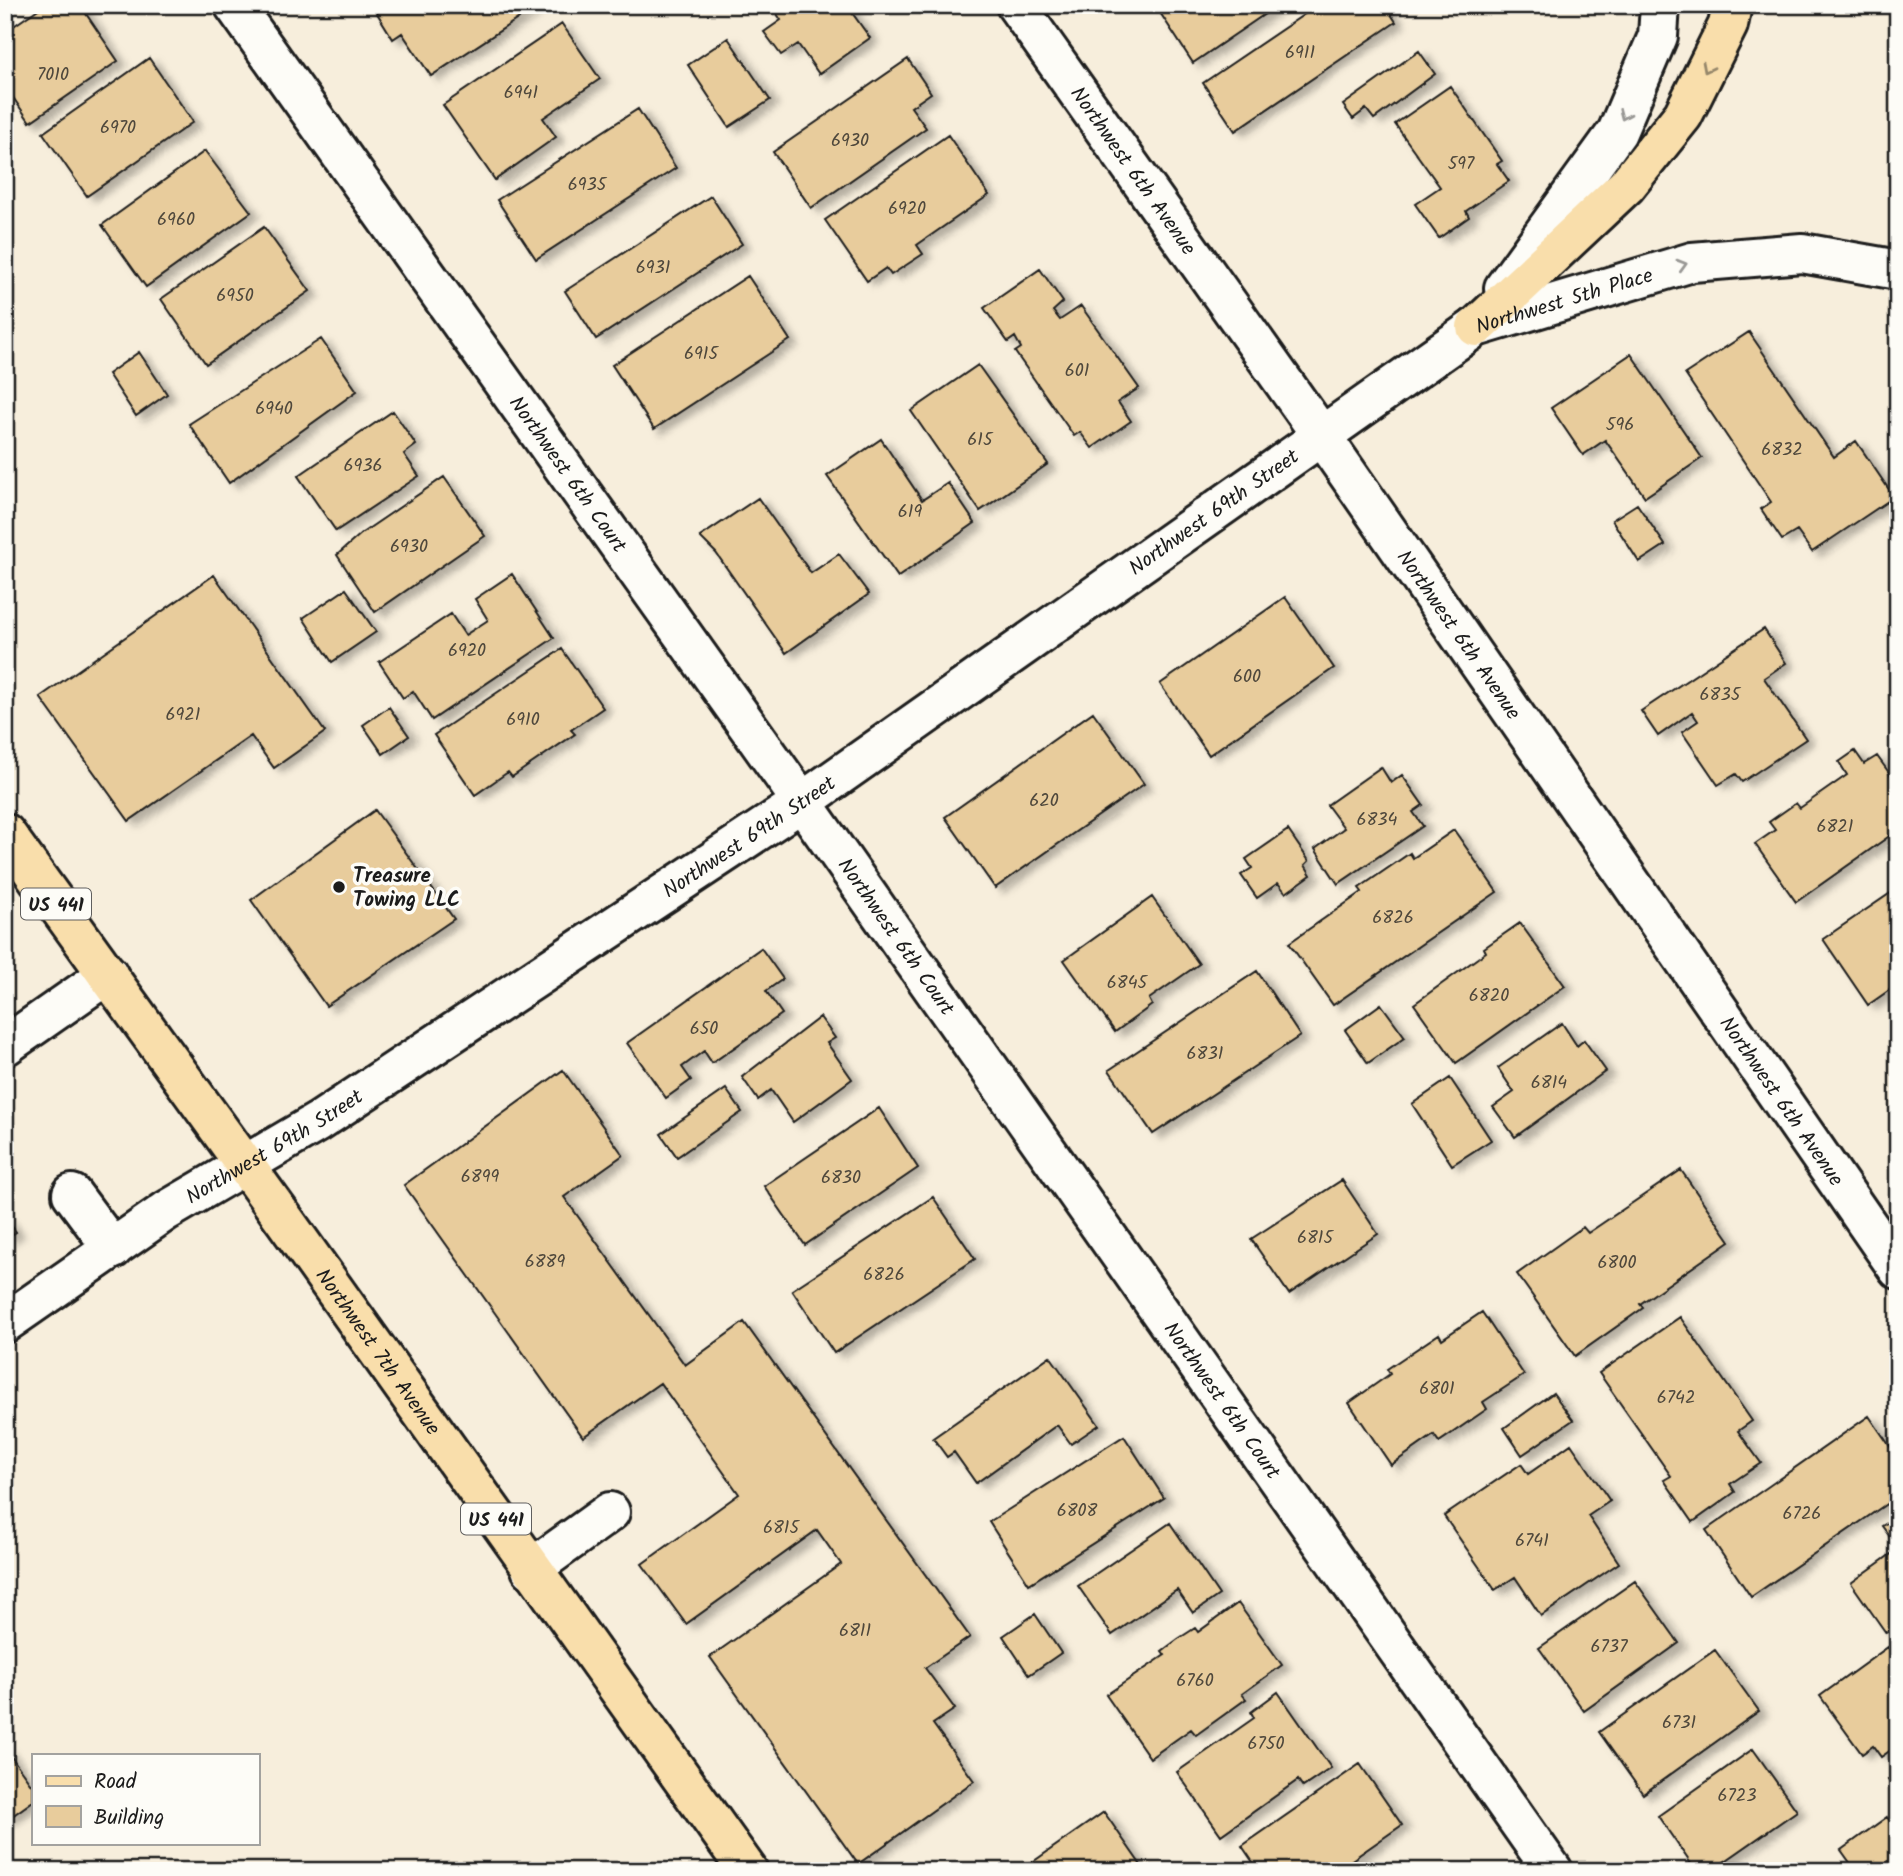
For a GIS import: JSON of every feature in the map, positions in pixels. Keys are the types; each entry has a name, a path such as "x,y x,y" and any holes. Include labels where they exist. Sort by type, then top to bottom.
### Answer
{"main road":[{"path":"1476,327 1626,186 1683,115 1728,25 1732,5"},
{"name":"Northwest 7th Avenue","path":"5,833 748,1871"}],"street":[{"name":"Northwest 6th Court","path":"234,5 802,802 1553,1871"},
{"name":"Northwest 6th Avenue","path":"1016,5 1321,435 1898,1269"},
{"name":"Northwest 5th Place","path":"1476,327 1617,132 1658,36 1660,5"},
{"name":"Northwest 5th Place","path":"1476,327 1692,262 1802,253 1898,270"},
{"name":"Northwest 69th Street","path":"5,1323 166,1211 318,1122 802,802 1476,327"},
{"path":"5,1046 108,974"},
{"path":"72,1194 113,1249"},
{"path":"531,1569 610,1513"}],"building":[{"path":"44,5 80,5 118,61 30,122 5,86 5,32"},
{"path":"372,5 536,7 431,76 402,33 393,39"},
{"path":"783,5 850,5 848,7 870,38 819,74 798,44 781,55 764,32 781,20 775,11"},
{"path":"1155,5 1278,5 1193,63"},
{"path":"1318,5 1385,5 1396,22 1235,131 1203,83"},
{"path":"562,24 600,79 543,118 556,137 495,180 443,105"},
{"path":"728,38 770,100 729,127 688,65"},
{"path":"1419,51 1435,74 1374,119 1366,109 1353,119 1343,105"},
{"path":"149,58 193,122 87,196 43,133"},
{"path":"908,59 931,93 911,107 926,128 811,208 773,152"},
{"path":"1450,86 1502,161 1497,164 1509,181 1466,211 1469,217 1439,238 1415,204 1440,187 1395,124"},
{"path":"638,109 676,168 536,259 497,200"},
{"path":"948,135 989,195 917,245 923,254 891,275 886,268 867,281 825,220"},
{"path":"205,151 251,212 146,287 102,225"},
{"path":"711,196 742,244 596,339 565,291"},
{"path":"264,227 310,291 206,364 161,299"},
{"path":"1040,269 1063,302 1053,311 1060,320 1081,306 1139,388 1118,402 1131,421 1092,448 1080,432 1074,436 1015,352 1021,348 1015,337 1008,342 984,308"},
{"path":"748,276 790,340 654,429 612,365"},
{"path":"1749,332 1834,457 1856,441 1894,497 1812,552 1797,531 1782,540 1761,509 1771,502 1685,374"},
{"path":"321,339 357,391 229,483 189,424"},
{"path":"139,352 167,394 136,416 108,374"},
{"path":"1631,354 1702,458 1645,497 1605,440 1583,455 1551,408"},
{"path":"978,365 1048,464 980,511 911,411"},
{"path":"393,411 416,445 404,454 419,476 336,531 298,476"},
{"path":"881,439 922,500 948,483 975,523 898,577 827,476"},
{"path":"444,477 485,536 375,612 337,555 362,533"},
{"path":"758,498 811,573 839,554 869,594 786,653 716,553 700,537"},
{"path":"1637,504 1665,545 1639,562 1612,520"},
{"path":"512,574 554,638 432,720 413,691 403,698 379,662 451,614 465,635 488,620 475,599"},
{"path":"214,575 325,732 274,768 251,736 129,821 40,697"},
{"path":"346,589 376,632 332,662 303,618"},
{"path":"1285,597 1334,668 1209,755 1160,684"},
{"path":"1764,629 1786,663 1764,678 1806,739 1742,782 1736,774 1718,785 1682,732 1698,721 1692,712 1658,736 1641,711"},
{"path":"562,649 603,708 571,730 575,734 512,777 508,772 475,795 434,735"},
{"path":"389,707 409,736 383,754 363,725"},
{"path":"1093,712 1144,784 995,888 945,817"},
{"path":"1855,751 1864,764 1877,756 1898,785 1898,830 1796,902 1755,844 1775,830 1769,822 1796,803 1800,808 1847,775 1839,762"},
{"path":"1381,767 1391,783 1402,775 1423,805 1413,812 1423,826 1338,884 1315,849 1344,828 1327,805"},
{"path":"375,810 454,919 326,1006 251,900"},
{"path":"1288,830 1309,861 1305,865 1311,875 1286,893 1278,883 1257,898 1241,875 1252,868 1246,859"},
{"path":"1454,830 1497,892 1333,1005 1289,943 1362,892 1359,888 1410,853 1413,858"},
{"path":"1898,888 1898,984 1868,1005 1823,939"},
{"path":"1152,897 1199,964 1149,999 1152,1005 1115,1032 1064,960"},
{"path":"1520,923 1565,986 1456,1063 1414,1004 1486,952 1484,948"},
{"path":"761,948 783,979 766,991 782,1014 712,1063 704,1051 682,1067 691,1080 666,1098 627,1043"},
{"path":"1257,971 1300,1036 1153,1134 1109,1070"},
{"path":"1381,1004 1405,1037 1368,1063 1345,1030"},
{"path":"820,1017 835,1038 827,1043 852,1079 793,1122 771,1090 758,1100 742,1077"},
{"path":"1562,1023 1577,1046 1584,1040 1606,1071 1515,1137 1493,1107 1514,1092 1498,1068"},
{"path":"563,1070 623,1155 564,1197 685,1365 744,1322 970,1637 925,1668 955,1709 933,1724 974,1781 858,1864 710,1657 841,1564 817,1530 686,1624 642,1564 739,1494 660,1383 583,1437 404,1185"},
{"path":"1450,1078 1491,1140 1452,1165 1412,1104"},
{"path":"726,1089 742,1112 677,1157 661,1134"},
{"path":"879,1108 918,1168 805,1245 764,1186"},
{"path":"1681,1170 1730,1241 1640,1304 1643,1308 1575,1356 1517,1274 1583,1227 1588,1233"},
{"path":"1342,1180 1378,1234 1289,1294 1251,1239"},
{"path":"933,1197 975,1259 834,1353 792,1290"},
{"path":"5,1217 16,1232 5,1239"},
{"path":"1482,1312 1524,1375 1483,1402 1487,1409 1439,1442 1434,1435 1391,1465 1349,1403 1390,1374 1387,1369 1439,1334 1442,1339"},
{"path":"1680,1317 1752,1421 1738,1431 1761,1463 1730,1484 1735,1492 1693,1522 1664,1480 1671,1476 1599,1373"},
{"path":"1050,1356 1099,1425 1071,1444 1057,1425 976,1483 954,1452 947,1457 933,1438"},
{"path":"1553,1393 1573,1420 1522,1455 1504,1428"},
{"path":"1869,1416 1898,1458 1898,1496 1751,1597 1706,1530"},
{"path":"1124,1436 1164,1498 1029,1584 989,1522"},
{"path":"1571,1444 1610,1501 1588,1516 1619,1563 1541,1616 1515,1577 1495,1590 1444,1516 1521,1464 1528,1474"},
{"path":"1898,1516 1898,1548 1882,1526"},
{"path":"1170,1523 1219,1595 1193,1613 1177,1590 1112,1635 1078,1586"},
{"path":"1898,1549 1898,1625 1886,1633 1851,1583"},
{"path":"1635,1581 1679,1643 1584,1711 1539,1648"},
{"path":"1238,1603 1282,1665 1242,1694 1246,1699 1196,1735 1191,1729 1150,1758 1106,1695 1165,1655 1162,1651 1178,1639 1195,1628 1198,1632"},
{"path":"1035,1614 1061,1653 1029,1675 1003,1636"},
{"path":"1888,1647 1898,1660 1898,1745 1881,1757 1873,1746 1862,1754 1820,1696"},
{"path":"1715,1650 1759,1711 1643,1794 1599,1732"},
{"path":"1278,1692 1331,1768 1303,1787 1298,1780 1221,1835 1177,1772 1254,1718 1251,1712"},
{"path":"5,1748 32,1786 32,1802 5,1821"},
{"path":"1753,1749 1797,1811 1711,1871 1696,1871 1658,1816"},
{"path":"1360,1764 1402,1825 1336,1871 1259,1871 1242,1846"},
{"path":"1898,1773 1898,1793 1888,1780"},
{"path":"1104,1812 1145,1871 1020,1871"},
{"path":"1887,1817 1898,1832 1898,1871 1856,1871 1841,1850"}],"place":[{"name":"Treasure Towing LLC","path":"339,887"}]}
